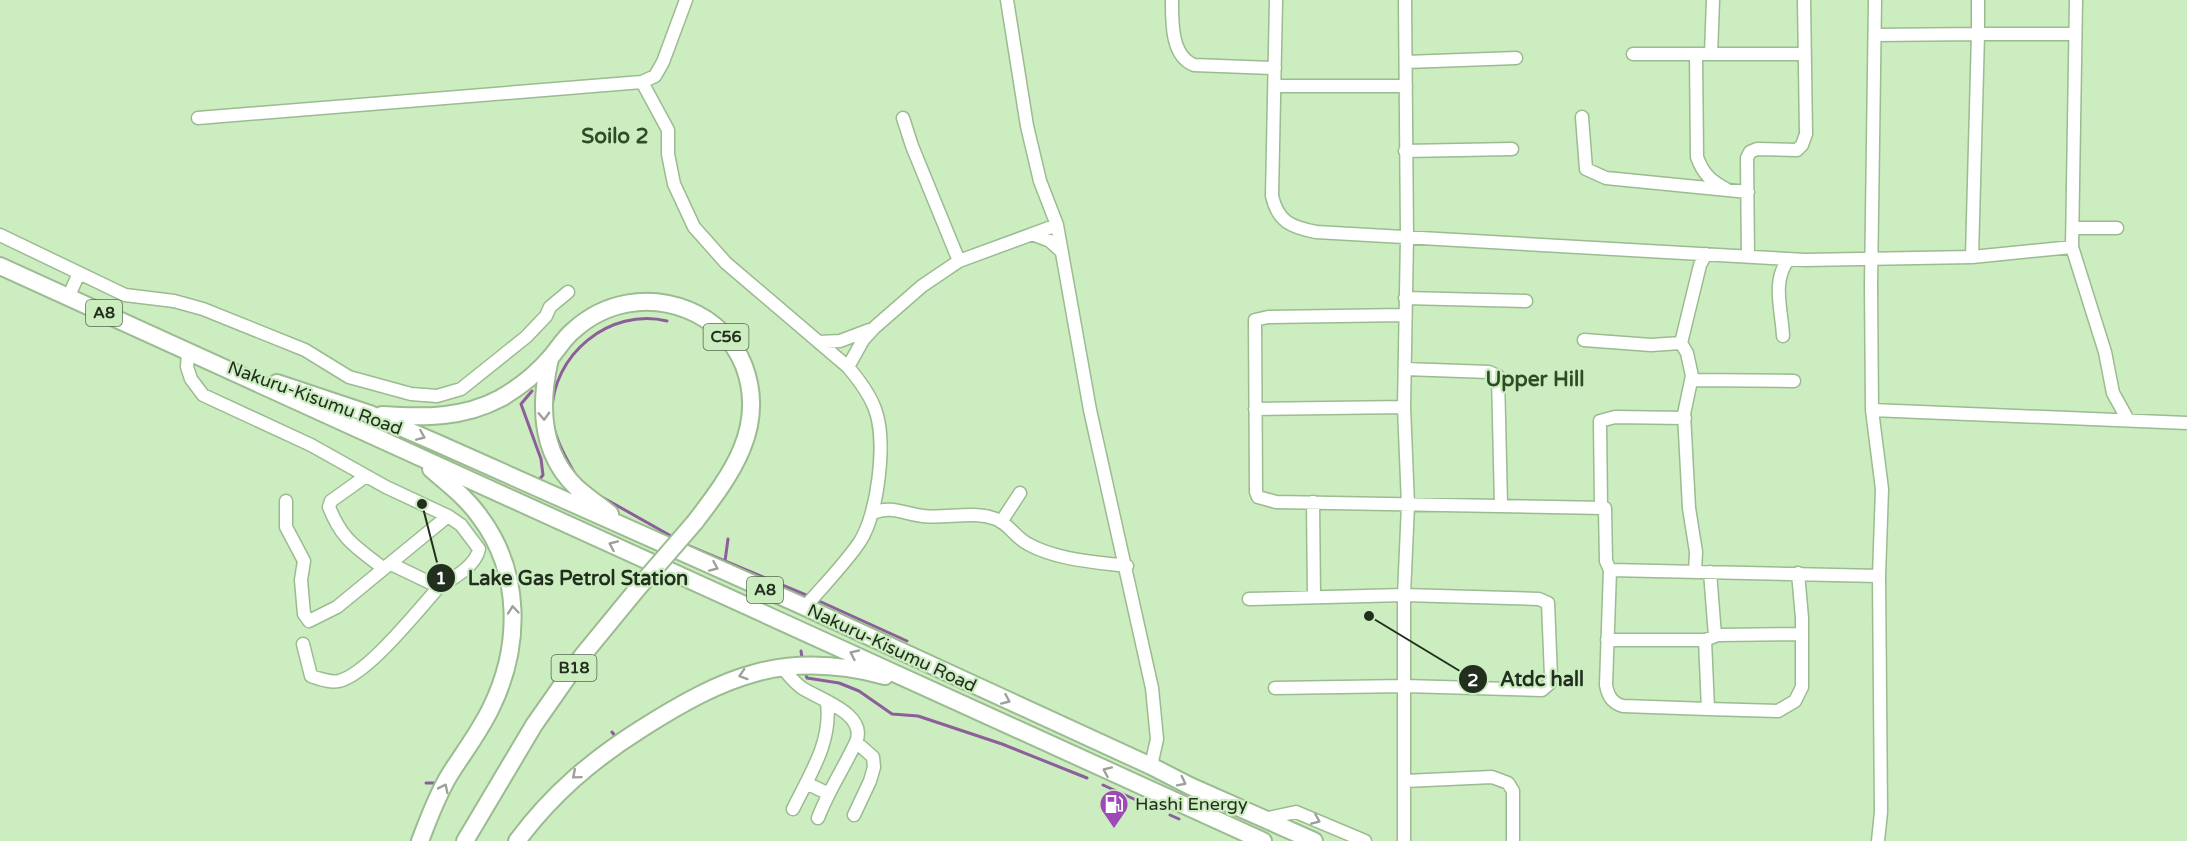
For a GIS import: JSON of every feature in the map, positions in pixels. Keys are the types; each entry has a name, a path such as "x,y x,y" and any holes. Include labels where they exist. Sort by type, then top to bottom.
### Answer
{"highway":[{"name":"A8","path":"0,266 208,360"},
{"name":"C56","path":"550,358 572,331 587,320 604,310 627,303 650,302 683,308 698,314 728,339 747,375 752,398 750,427 736,465 695,522"},
{"path":"370,414 442,416 471,410 515,389 550,358"},
{"path":"550,358 545,380 543,413 546,440 577,489 623,526"},
{"name":"Nakuru-Kisumu Road","path":"208,360 370,414 805,607 1190,786 1314,841"},
{"name":"Nakuru-Kisumu Road","path":"208,360 345,425 1263,841"},
{"path":"417,456 465,500 487,527 506,573 514,622 509,663 501,686 490,709 449,776 420,841"},
{"name":"B18","path":"453,841 583,655 695,522"},
{"path":"517,841 563,786 622,741 716,684 757,671 782,667 839,667 924,687"},
{"name":"B18","path":"465,841 516,753"}],"street":[{"path":"198,118 642,82 655,76 663,62 686,0"},
{"path":"1007,0 1027,126 1040,181 1057,225 1090,410 1127,566 1156,720 1157,739 1151,766"},
{"path":"1172,0 1179,53 1188,62 1194,65 1275,68"},
{"path":"1276,0 1272,196 1279,217 1292,227 1316,232 1789,259 1871,260 1972,257 2072,248"},
{"path":"1404,841 1404,595 1408,505 1404,407 1407,237 1405,0"},
{"path":"1711,54 1713,0"},
{"path":"1748,256 1747,158 1750,152 1757,149 1797,150 1804,140 1804,0"},
{"path":"1875,0 1871,260 1872,410 1882,489 1879,576 1881,812 1878,841"},
{"path":"1972,257 1978,0"},
{"path":"2076,0 2072,248 2103,343 2113,393 2128,420"},
{"path":"1875,35 2075,34"},
{"path":"1634,54 1804,54"},
{"path":"1696,54 1697,157 1702,170 1711,181 1726,189"},
{"path":"1406,62 1516,58"},
{"path":"642,82 668,130 668,154 674,184 694,227 726,263 848,367 871,400 879,426 878,489 873,513 859,543 805,607"},
{"path":"1275,86 1406,86"},
{"path":"1582,117 1586,169 1594,174 1606,178 1748,192"},
{"path":"903,118 923,176 959,261"},
{"path":"1405,151 1512,149"},
{"path":"848,367 863,340 922,286 959,261 1057,225"},
{"path":"2073,228 2117,228"},
{"path":"1032,234 1050,241 1062,252"},
{"path":"0,235 125,295 174,301 243,323 305,350 349,377 370,385 411,394 437,396 461,389 526,337 546,316 550,307 568,292"},
{"path":"1695,572 1696,552 1689,508 1684,418 1685,404 1692,380 1687,353 1681,343 1700,265 1706,254"},
{"path":"1782,336 1778,307 1780,275 1789,259"},
{"path":"68,297 79,273"},
{"path":"1405,298 1526,301"},
{"path":"1404,315 1257,319 1254,322 1258,497 1272,501 1408,505 1601,507 1607,512 1606,561 1610,570 1606,685 1615,704 1778,711 1795,701 1802,687 1802,634 1798,573"},
{"path":"819,342 840,341 875,327"},
{"path":"1584,340 1651,345 1681,343"},
{"path":"188,351 187,367 191,379 203,394 311,445 366,476 448,516 474,540 478,553 461,573 439,587 374,657 341,680 331,681 311,676 303,644"},
{"path":"1405,369 1489,372 1498,376 1501,505"},
{"path":"1692,380 1794,381"},
{"path":"1255,409 1404,407"},
{"path":"1872,410 2187,423"},
{"path":"1601,507 1600,421 1615,417 1684,418"},
{"path":"366,476 331,501 329,507 338,527 348,542 387,566 439,587"},
{"path":"1001,522 1020,493"},
{"path":"286,501 286,527 304,561 301,580 306,620 312,621 337,607 448,516"},
{"path":"1313,502 1314,596"},
{"path":"873,513 889,510 929,517 983,516 1001,522 1027,543 1039,549 1070,557 1127,566"},
{"path":"1610,570 1879,576"},
{"path":"1708,709 1710,572"},
{"path":"1249,599 1404,595 1545,601 1550,611 1550,683 1536,691 1405,686 1275,688"},
{"path":"1607,640 1802,634"},
{"path":"782,667 793,681 854,720 858,729 856,742 827,793 818,818"},
{"path":"793,809 827,738 829,719 827,703"},
{"path":"854,815 874,767 873,757 856,742"},
{"path":"1405,781 1492,777 1509,783 1513,791 1513,841"},
{"path":"806,783 827,793"},
{"path":"1264,819 1296,812 1365,841"}],"waterway":[{"path":"575,474 560,446 553,422 554,392 562,373 573,355 588,340 605,329 625,321 646,319 667,321"},
{"path":"532,391 521,404 541,459 543,475 539,480"},
{"path":"581,481 592,490"},
{"path":"600,496 671,536"},
{"path":"725,561 728,539"},
{"path":"689,546 806,595"},
{"path":"819,601 907,641"},
{"path":"801,651 802,658"},
{"path":"805,672 807,678 839,683 859,691 892,714 918,716 1002,744 1087,778"},
{"path":"612,732 615,736"},
{"path":"426,783 434,783"},
{"path":"1103,785 1156,809"},
{"path":"1170,815 1179,819"}],"place":[{"name":"Lake Gas Petrol Station","path":"422,504"},
{"name":"Atdc hall","path":"1369,616"},
{"name":"Hashi Energy","path":"1114,830"}],"district":[{"name":"Soilo 2","path":"615,136"},
{"name":"Upper Hill","path":"1535,379"}]}
